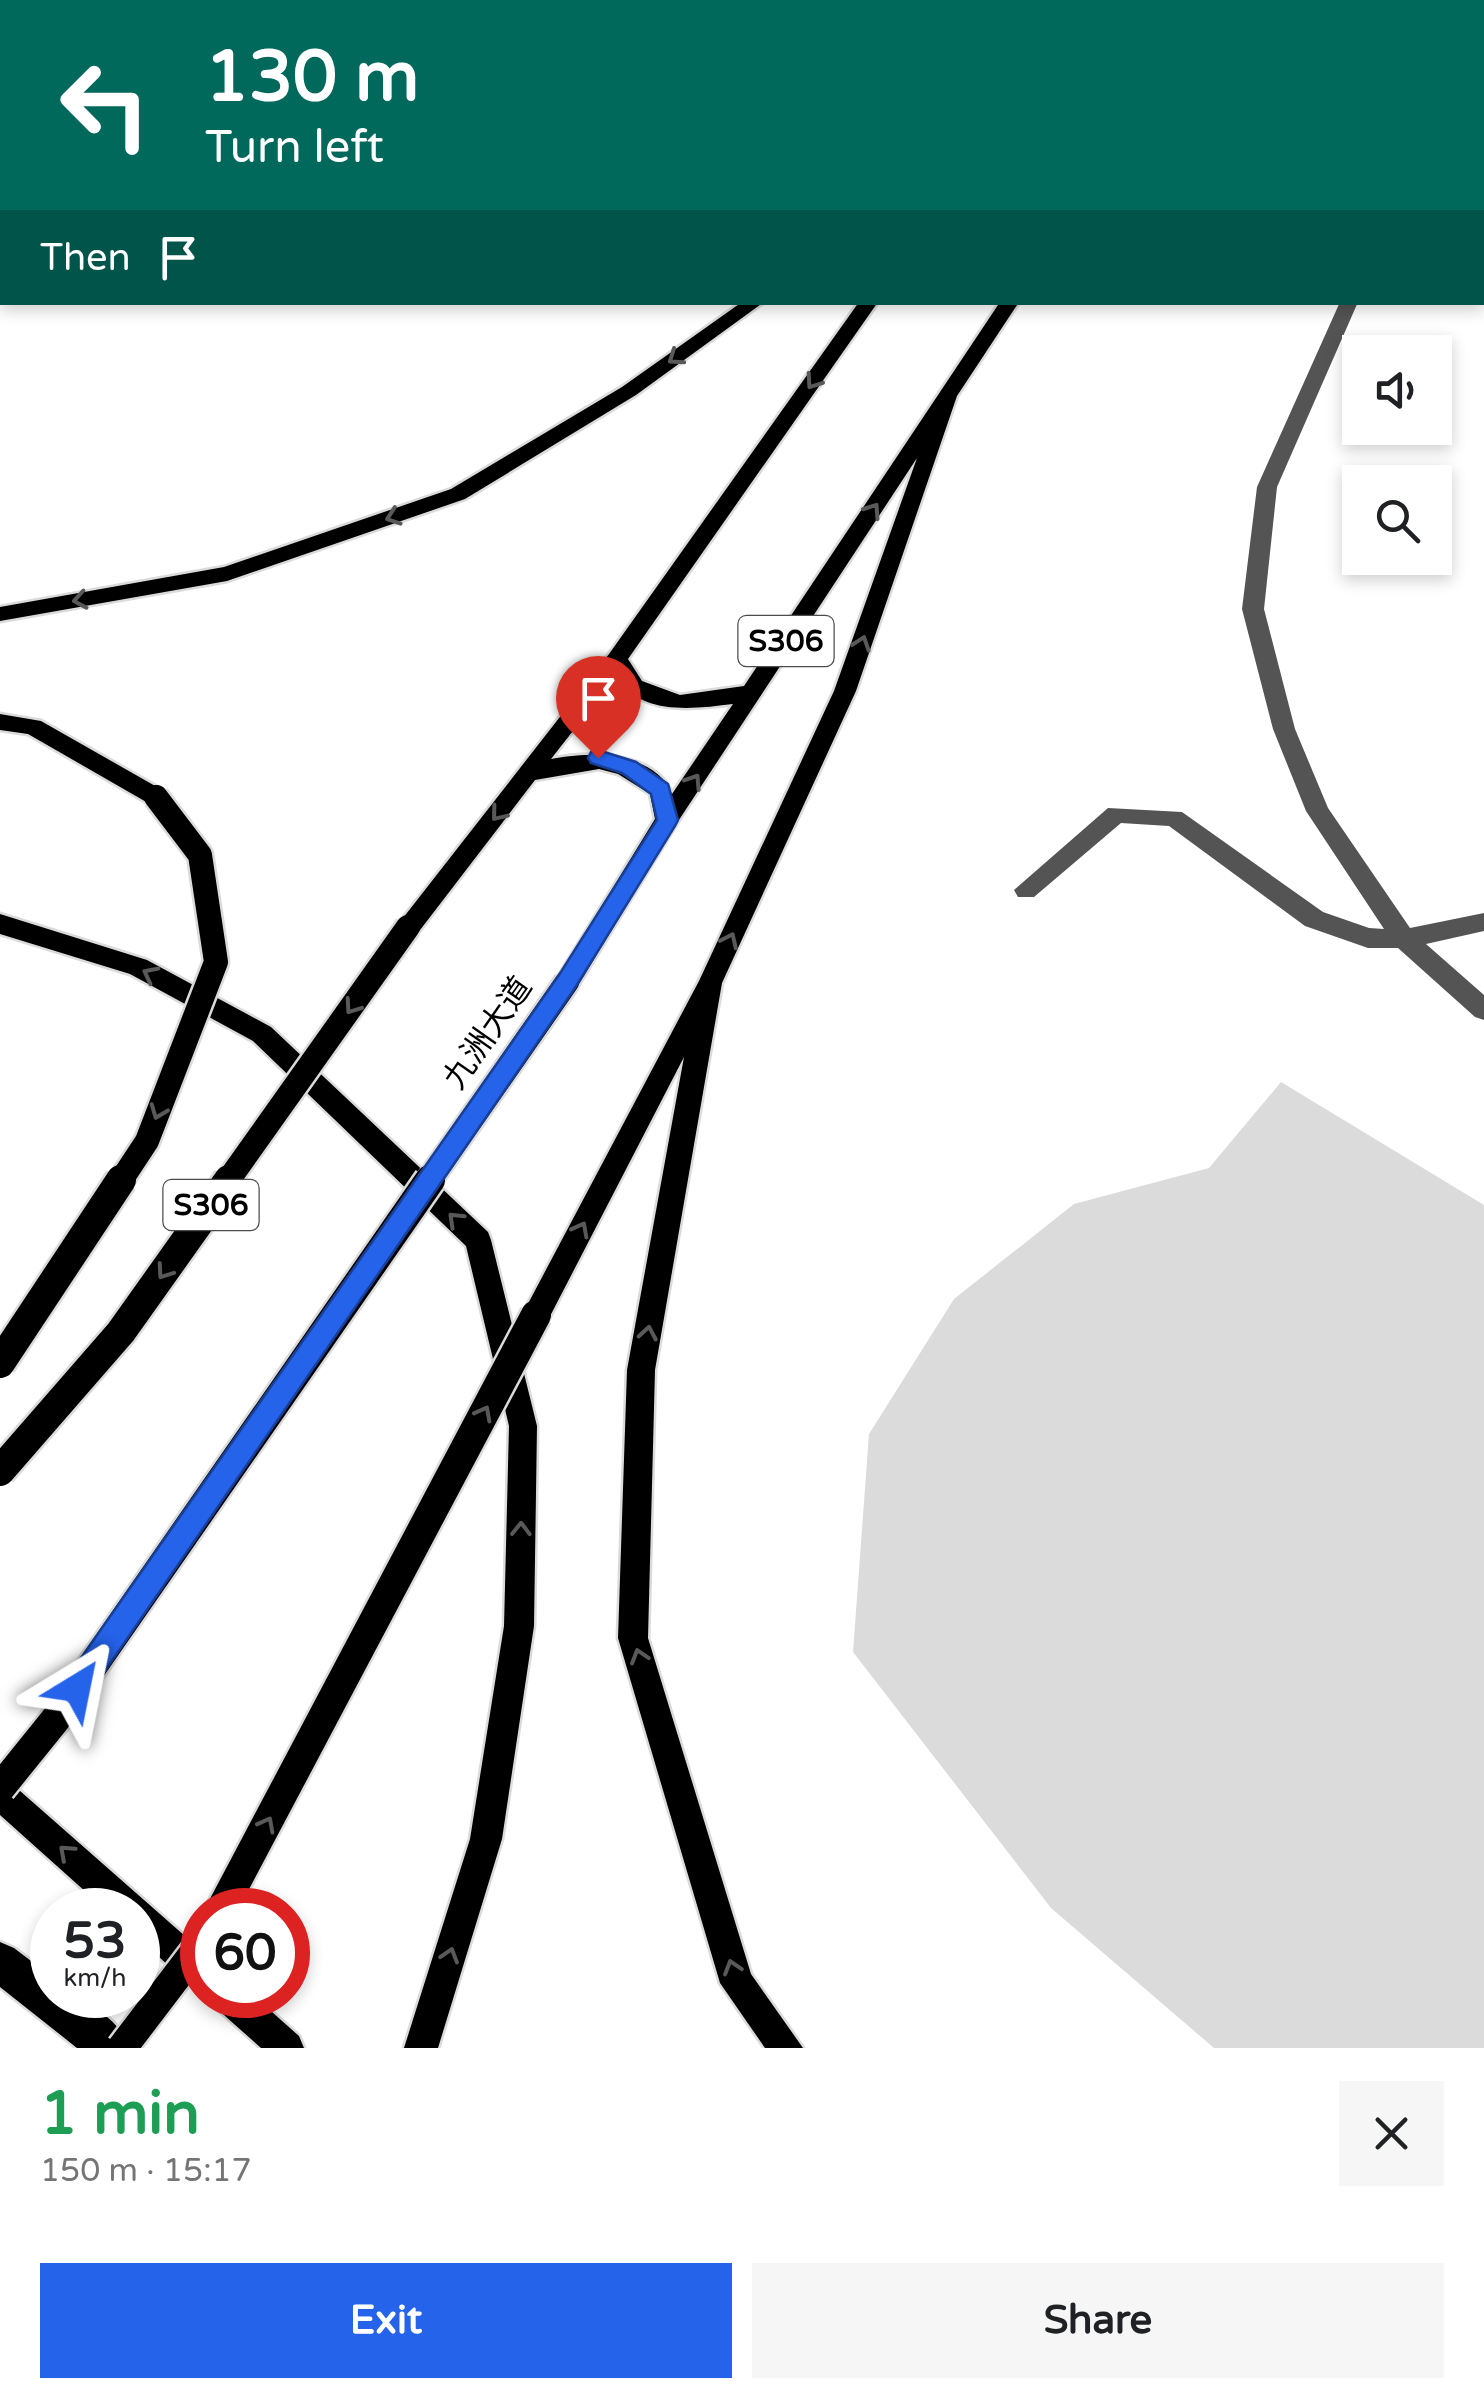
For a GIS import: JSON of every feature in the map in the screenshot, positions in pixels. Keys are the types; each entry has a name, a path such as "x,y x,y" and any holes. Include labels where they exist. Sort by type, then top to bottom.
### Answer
{"highway":[{"path":"0,1962 110,2048"}],"main road":[{"path":"0,614 227,574 458,494 628,390 751,305"},
{"name":"S306","path":"0,1471 121,1332 408,927 618,659 867,305"},
{"name":"九洲大道","path":"0,1790 66,1703 567,982 667,820 1008,305"},
{"path":"233,1888 710,983 846,691 948,397"},
{"path":"618,659 634,687 679,703 751,694"},
{"path":"0,722 33,727 156,797 200,855 216,962 147,1142 0,1363"},
{"path":"531,773 598,758 629,767 660,790 667,820"},
{"path":"0,924 138,967 262,1034 478,1240 523,1426 519,1626 486,1839 421,2048"},
{"path":"710,983 642,1370 633,1638 737,1983 786,2048"},
{"path":"0,1790 107,1888"},
{"path":"160,1936 180,1953"},
{"path":"122,2048 180,1972"},
{"path":"253,2018 287,2048"}],"lane":[{"path":"1349,305 1267,487 1252,609 1284,729 1318,811 1404,940 1484,1010"},
{"path":"1026,890 1116,814 1174,818 1314,920 1368,938 1404,940 1484,922"}],"shaded area":[{"path":"1281,1082 1484,1205 1484,2048 1214,2048 1051,1908 853,1652 869,1434 954,1299 1074,1204 1209,1168"}],"route":[{"path":"77,1688 567,982 667,820 660,790 629,767 598,758"}]}
